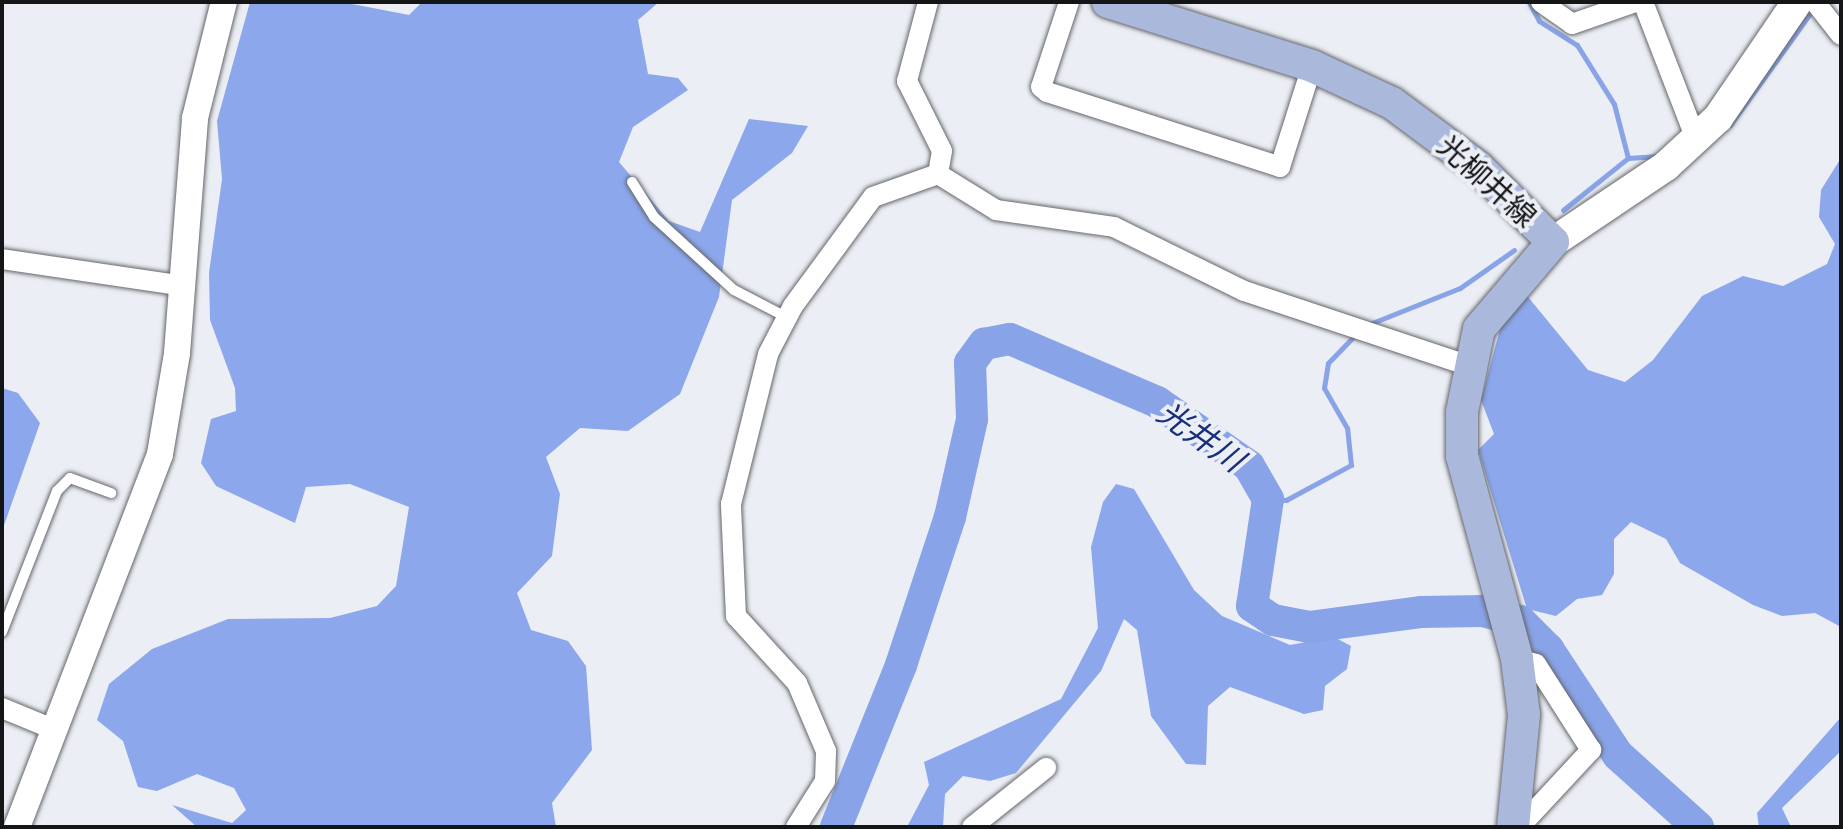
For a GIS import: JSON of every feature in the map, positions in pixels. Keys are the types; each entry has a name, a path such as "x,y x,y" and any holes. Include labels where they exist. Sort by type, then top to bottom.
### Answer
{"main road":[{"name":"光柳井線","path":"1108,2 1312,66 1434,132 1553,242 1493,304 1467,365 1462,456 1517,659 1524,715 1514,825"},
{"path":"1553,242 1696,139 1735,97 1797,2"}],"street":[{"path":"17,827 160,454 184,286 195,118 224,2"},
{"path":"928,2 907,81 942,151 938,174"},
{"path":"1069,2 1041,87 1047,92 1280,167 1312,66"},
{"path":"1541,2 1572,24 1635,2"},
{"path":"1643,2 1696,139"},
{"path":"1815,2 1841,35"},
{"path":"796,827 825,781 826,751 797,683 736,616 729,531 750,410 786,317 873,197 938,174"},
{"path":"938,174 996,210 1114,227 1244,291 1467,365"},
{"path":"2,259 184,286"},
{"path":"1514,825 1526,820 1591,750 1536,664 1517,659"},
{"path":"2,708 55,730"},
{"path":"972,827 1046,768"}],"lane":[{"path":"632,182 654,217 734,290 786,317"},
{"path":"2,632 57,491 70,478 111,493"}],"shaded area":[{"path":"250,2 342,2 409,15 422,2 659,2 638,20 648,74 678,78 688,90 633,127 619,162 669,221 700,232 749,119 808,126 792,153 732,200 719,297 680,394 628,431 580,428 546,457 560,494 552,556 517,593 531,630 568,641 586,666 592,750 552,803 556,827 197,827 172,805 232,823 246,810 234,788 197,774 157,791 138,787 123,741 97,720 109,684 152,649 228,619 330,618 377,606 396,586 409,507 350,484 306,487 295,523 216,486 201,463 211,419 236,411 235,388 210,320 209,273 222,179 217,121"},
{"path":"1841,158 1841,627 1815,613 1782,616 1753,605 1680,563 1666,539 1631,522 1614,539 1614,574 1602,595 1577,599 1556,616 1527,609 1478,450 1494,434 1481,400 1500,329 1524,292 1588,370 1625,382 1653,360 1702,296 1743,276 1783,286 1827,264 1835,244 1819,217 1821,190"},
{"path":"2,388 18,393 40,423 2,531"},
{"path":"1116,484 1134,489 1194,590 1222,616 1290,645 1334,637 1351,646 1347,669 1325,686 1323,710 1304,714 1230,687 1208,706 1206,765 1186,764 1151,716 1137,630 1124,619 1101,671 1016,773 990,781 963,776 945,794 943,827 907,827 929,785 924,762 1061,699 1098,628 1091,547 1103,502"},
{"path":"1841,717 1841,751 1782,808 1791,827 1759,827 1757,813"}],"waterway":[{"path":"1529,2 1539,21 1577,45 1614,104 1628,158"},
{"path":"1730,125 1809,15"},
{"path":"1563,210 1628,158 1658,156"},
{"path":"1367,325 1460,288 1514,250"},
{"path":"1268,499 1286,500 1351,465 1347,428 1324,388 1328,363 1356,334"},
{"name":"光井川","path":"836,827 901,665 950,517 972,419 970,363 984,344 1010,339 1157,402 1249,466 1268,499 1252,606 1273,620 1309,627 1422,612 1483,611 1520,621 1548,649 1618,755 1698,827"}]}
